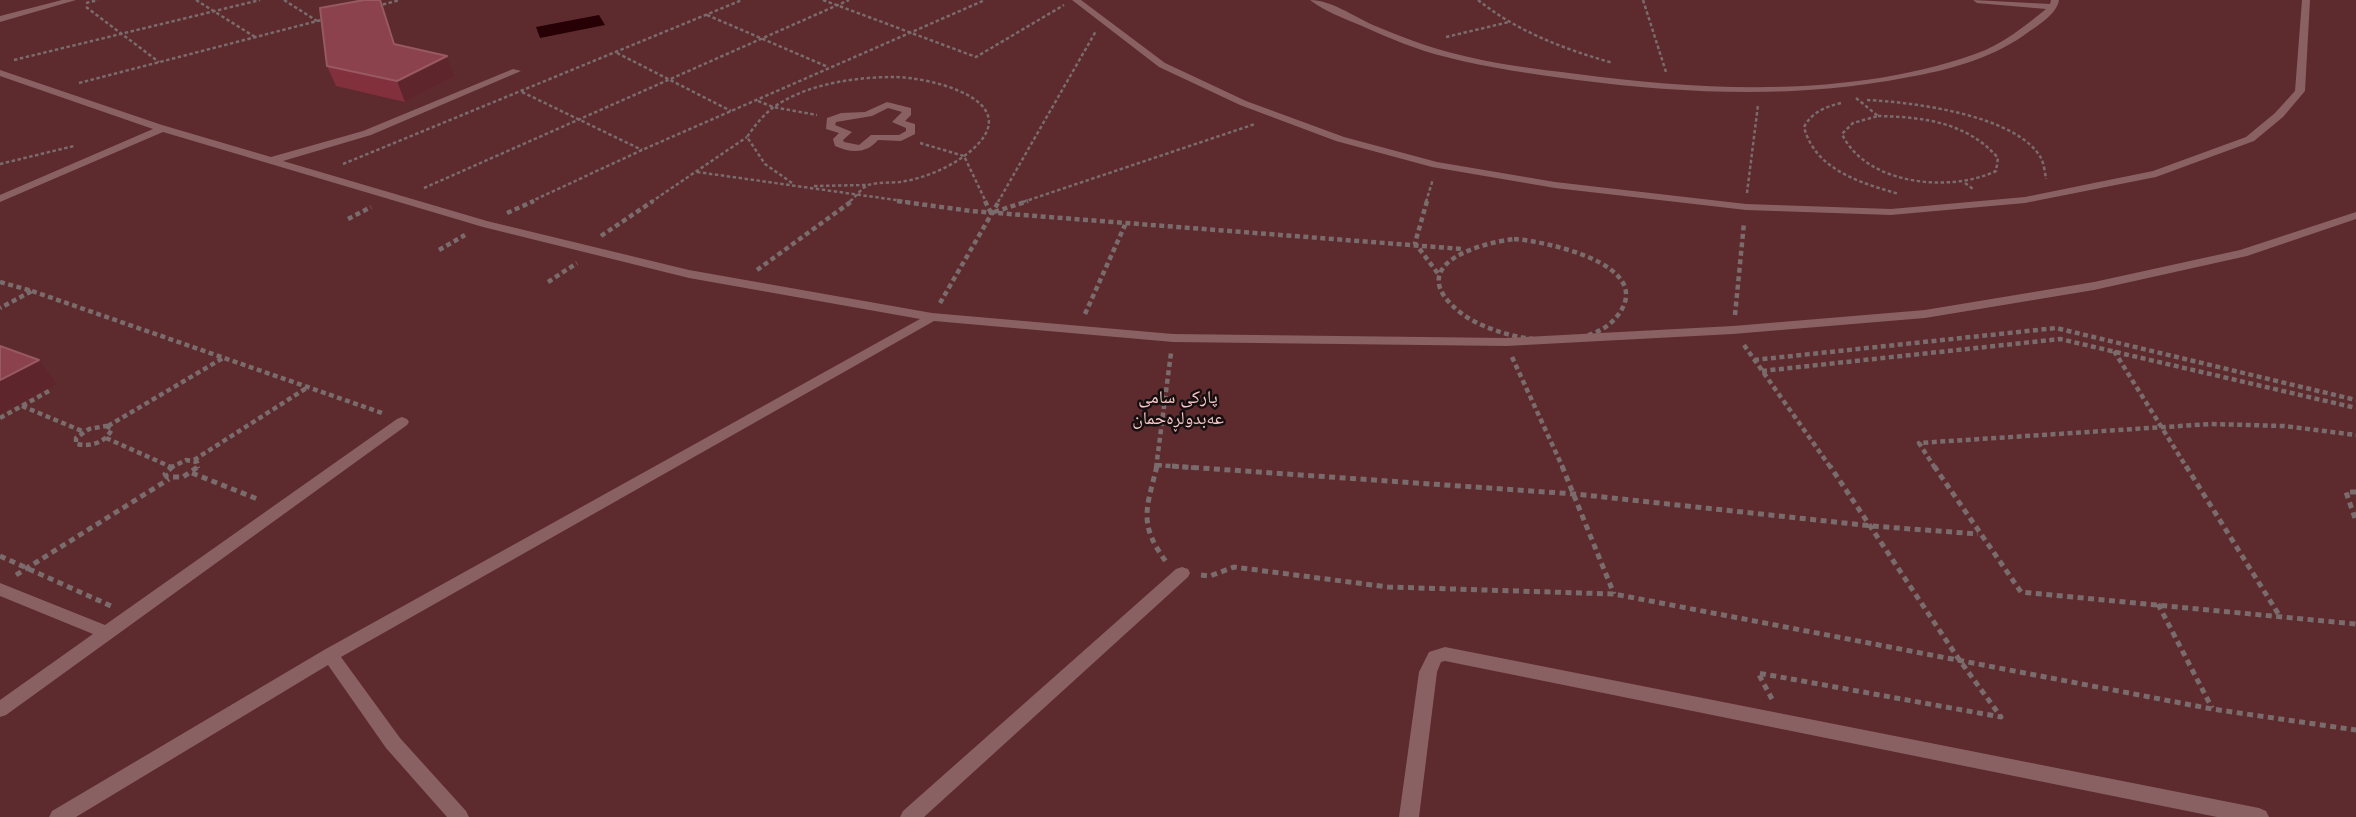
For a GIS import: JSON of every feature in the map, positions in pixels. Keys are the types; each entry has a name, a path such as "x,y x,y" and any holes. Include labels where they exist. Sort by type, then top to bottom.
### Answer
{"street":[{"path":"0,19 72,0"},
{"path":"1074,0 1162,65 1275,117 1340,139 1436,165 1555,185 1746,207 1891,212 2025,201 2156,174 2250,139 2300,91 2306,0"},
{"path":"1314,0 1348,17 1418,44 1512,68 1629,85 1760,90 1917,75 1981,55 2024,32 2054,3"},
{"path":"1977,0 2054,3"},
{"path":"273,160 367,133 516,71"},
{"path":"0,73 163,128 483,224 689,274 932,317 1173,338 1506,342 1733,330 1925,314 2094,286 2243,253 2356,215"},
{"path":"899,106 907,110 906,115 897,122 911,126 911,132 901,138 875,138 866,147 847,149 839,144 838,139 846,132 830,127 834,118 855,114 865,116 878,107 899,106"},
{"path":"0,199 163,128"},
{"path":"60,817 330,655 932,317"},
{"path":"0,709 398,426"},
{"path":"910,817 1182,573"},
{"path":"4,584 107,633"},
{"path":"1409,817 1430,663 1435,657 1445,654 2259,817"},
{"path":"330,655 394,743 460,817"}],"path":[{"path":"196,0 256,37"},
{"path":"13,60 260,0"},
{"path":"284,0 317,21"},
{"path":"377,6 400,0"},
{"path":"319,174 742,0"},
{"path":"823,0 976,57 1074,0"},
{"path":"402,198 849,0"},
{"path":"439,250 483,224 642,150 985,0"},
{"path":"1478,0 1509,22 1562,47 1621,65"},
{"path":"1643,0 1668,78 1656,75"},
{"path":"82,4 159,62"},
{"path":"707,14 829,68"},
{"path":"52,90 329,18"},
{"path":"932,317 1101,22"},
{"path":"1418,44 1509,22"},
{"path":"617,53 732,111"},
{"path":"1760,90 1733,330 1872,526 1958,658 2001,717 1758,673 1784,722"},
{"path":"521,92 642,150"},
{"path":"1908,196 1851,176 1819,156 1805,136 1804,127 1808,119 1827,106 1859,100 1904,101 1951,110 1996,125 2030,146 2046,167 2047,178 2041,187"},
{"path":"757,101 773,107 834,118"},
{"path":"1878,116 1927,120 1973,136 1993,150 1998,158 1996,171 1989,177 1979,181 1951,183 1912,178 1875,166 1847,147 1842,134 1844,129 1857,120 1878,116"},
{"path":"991,213 1275,117"},
{"path":"548,282 589,249 747,137"},
{"path":"901,138 964,156 991,213"},
{"path":"1415,243 1436,165"},
{"path":"696,172 991,213 1125,225 1415,243 1462,249"},
{"path":"741,282 859,195 866,185"},
{"path":"1079,328 1125,225"},
{"path":"1440,276 1446,261 1462,249 1486,241 1514,239 1573,249 1598,261 1616,277 1626,294 1624,311 1612,325 1590,336 1560,340 1507,334 1482,325"},
{"path":"1415,243 1440,276 1443,293 1458,311 1506,342 1575,494 1614,594"},
{"path":"0,282 390,416 398,426"},
{"path":"0,308 32,292"},
{"path":"1754,360 2056,328 2356,400"},
{"path":"1173,338 1157,465 1145,514 1151,542 1168,564 1182,573 1210,576 1234,567 1388,587 1614,594 1958,658 2212,709 2356,730"},
{"path":"1761,371 2060,339 2356,408"},
{"path":"2114,351 2280,616"},
{"path":"108,426 112,431 106,438 89,445 76,444 76,438 83,432 94,427 108,426 223,358"},
{"path":"169,478 166,474 172,467 180,462 194,460 309,387"},
{"path":"0,418 49,391"},
{"path":"22,406 83,432"},
{"path":"2356,435 2273,426 2211,424 1919,443 2021,592 2356,624"},
{"path":"106,438 172,467"},
{"path":"4,584 169,478 192,473 198,467 194,460"},
{"path":"1157,465 1575,494 1872,526 1979,534"},
{"path":"192,473 282,508"},
{"path":"2356,492 2346,492 2356,521"},
{"path":"0,556 132,615"},
{"path":"2157,603 2212,709"}],"green space":[{"name":"پارکی سامی عەبدولڕەحمان","path":"0,0 2356,0 2356,817 0,817"}],"shaded area":[{"path":"599,15 605,25 540,38 536,27"}],"building":[{"path":"364,0 380,0 394,44 447,56 397,81 327,66 320,8"},
{"path":"0,346 39,360 0,380"}]}
